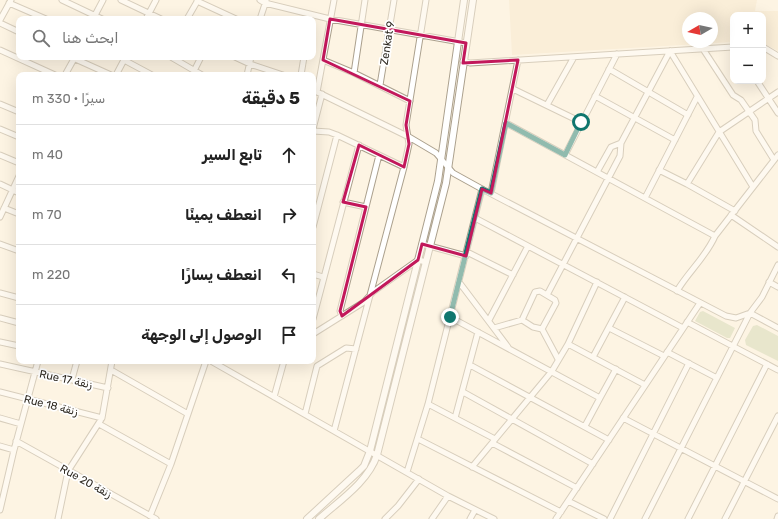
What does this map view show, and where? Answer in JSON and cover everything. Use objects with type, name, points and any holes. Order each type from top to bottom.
[{"type":"street","points":[[62,0],[92,16]]},
{"type":"street","points":[[95,16],[103,0]]},
{"type":"street","points":[[121,0],[155,16]]},
{"type":"street","points":[[148,16],[155,0]]},
{"type":"street","points":[[189,16],[198,0],[230,16]]},
{"type":"street","points":[[334,0],[317,92],[409,137],[436,153],[453,172],[482,189],[731,318],[740,317],[750,313],[757,307],[778,265]]},
{"type":"street","points":[[354,73],[365,0]]},
{"type":"street","name":"Zenkat 9","points":[[380,85],[394,0]]},
{"type":"street","points":[[334,431],[373,292],[404,167],[409,137],[406,125],[426,0]]},
{"type":"street","points":[[307,519],[364,466],[370,451],[438,181],[464,0]]},
{"type":"street","points":[[319,519],[363,478],[375,463],[446,183],[447,167],[473,0]]},
{"type":"street","points":[[0,20],[10,1],[40,16]]},
{"type":"street","points":[[261,16],[264,1],[311,16]]},
{"type":"street","points":[[316,17],[466,43]]},
{"type":"street","points":[[0,23],[16,31]]},
{"type":"street","points":[[463,61],[470,63],[730,48]]},
{"type":"street","points":[[765,48],[778,56]]},
{"type":"street","points":[[703,49],[733,95],[741,100],[755,120],[756,131],[773,161],[778,166]]},
{"type":"street","points":[[0,50],[16,57]]},
{"type":"street","points":[[547,295],[620,156],[620,143],[635,119],[670,51]]},
{"type":"street","points":[[670,51],[753,187]]},
{"type":"street","points":[[565,155],[617,54]]},
{"type":"street","points":[[547,105],[574,57]]},
{"type":"street","points":[[22,60],[48,72]]},
{"type":"street","points":[[66,72],[72,60]]},
{"type":"street","points":[[77,60],[104,72]]},
{"type":"street","points":[[118,72],[124,60]]},
{"type":"street","points":[[128,60],[147,72]]},
{"type":"street","points":[[175,60],[192,72]]},
{"type":"street","points":[[194,72],[200,60]]},
{"type":"street","points":[[241,60],[274,72]]},
{"type":"street","points":[[248,72],[251,60]]},
{"type":"street","points":[[302,72],[304,60]]},
{"type":"street","points":[[323,60],[380,85],[410,101]]},
{"type":"street","points":[[491,193],[518,60]]},
{"type":"street","points":[[609,69],[688,115]]},
{"type":"street","points":[[759,84],[778,113]]},
{"type":"street","points":[[513,89],[581,122]]},
{"type":"street","points":[[687,184],[719,132],[778,92]]},
{"type":"street","points":[[595,96],[675,140]]},
{"type":"street","points":[[645,198],[697,97]]},
{"type":"street","points":[[0,104],[16,111]]},
{"type":"street","points":[[506,123],[715,236]]},
{"type":"street","points":[[0,129],[16,136]]},
{"type":"street","points":[[316,130],[337,135],[404,167]]},
{"type":"street","points":[[316,216],[337,135]]},
{"type":"street","points":[[597,172],[611,147],[620,143]]},
{"type":"street","points":[[316,306],[359,145]]},
{"type":"street","points":[[677,291],[685,277],[711,246],[715,236],[778,154]]},
{"type":"street","points":[[0,155],[16,162]]},
{"type":"street","points":[[342,316],[340,311],[379,155]]},
{"type":"street","points":[[659,170],[687,184],[733,213],[778,247]]},
{"type":"street","points":[[0,217],[16,182]]},
{"type":"street","points":[[0,184],[16,192]]},
{"type":"street","points":[[407,472],[428,404],[467,254],[482,189]]},
{"type":"street","points":[[343,202],[366,207]]},
{"type":"street","points":[[4,208],[16,213]]},
{"type":"street","points":[[475,218],[683,328]]},
{"type":"street","points":[[0,244],[16,250]]},
{"type":"street","points":[[422,244],[467,254],[513,275]]},
{"type":"street","points":[[489,320],[528,246]]},
{"type":"street","points":[[316,332],[364,302],[373,292],[418,260],[426,262]]},
{"type":"street","points":[[316,275],[323,277]]},
{"type":"street","points":[[459,282],[489,320],[509,349]]},
{"type":"street","points":[[472,467],[529,396],[552,371],[568,344],[597,282]]},
{"type":"street","points":[[769,282],[778,287]]},
{"type":"street","points":[[494,328],[522,320],[536,291],[539,290],[556,303],[542,329]]},
{"type":"street","points":[[0,293],[16,297]]},
{"type":"street","points":[[593,357],[625,297]]},
{"type":"street","points":[[556,519],[700,303]]},
{"type":"street","points":[[750,313],[778,328]]},
{"type":"street","points":[[645,519],[750,313]]},
{"type":"street","points":[[450,317],[600,398]]},
{"type":"street","points":[[0,318],[16,322]]},
{"type":"street","points":[[522,320],[533,327],[542,329],[558,359]]},
{"type":"street","points":[[687,322],[778,370]]},
{"type":"street","points":[[609,328],[689,363],[717,378]]},
{"type":"street","points":[[455,418],[478,332]]},
{"type":"street","points":[[0,342],[16,345]]},
{"type":"street","points":[[568,344],[645,385]]},
{"type":"street","points":[[305,414],[317,366],[346,348],[356,349]]},
{"type":"street","points":[[610,519],[689,363]]},
{"type":"street","name":"Rue 17 زنقة","points":[[0,364],[108,388]]},
{"type":"street","points":[[0,510],[16,441],[37,364]]},
{"type":"street","points":[[72,379],[76,364]]},
{"type":"street","points":[[58,519],[68,471],[102,418],[112,364]]},
{"type":"street","points":[[150,516],[171,464],[205,364]]},
{"type":"street","points":[[216,364],[448,496],[494,519]]},
{"type":"street","points":[[274,397],[283,364]]},
{"type":"street","points":[[688,519],[767,364]]},
{"type":"street","points":[[470,365],[609,440]]},
{"type":"street","points":[[585,426],[616,369]]},
{"type":"street","points":[[111,370],[188,414]]},
{"type":"street","name":"Rue 18 زنقة","points":[[0,392],[102,418]]},
{"type":"street","points":[[463,392],[593,464]]},
{"type":"street","points":[[428,404],[577,488]]},
{"type":"street","points":[[725,519],[778,416]]},
{"type":"street","points":[[0,418],[21,424]]},
{"type":"street","points":[[623,418],[778,499]]},
{"type":"street","points":[[99,424],[171,464]]},
{"type":"street","points":[[418,439],[561,512]]},
{"type":"street","name":"Rue 20 زنقة","points":[[16,441],[156,519]]},
{"type":"street","points":[[0,446],[14,450]]},
{"type":"street","points":[[385,519],[398,506],[419,479]]},
{"type":"street","points":[[432,519],[448,496]]},
{"type":"street","points":[[568,501],[604,519]]},
{"type":"street","points":[[470,519],[476,510]]},
{"type":"highlighted area","points":[[330,19],[466,43],[463,63],[518,60],[491,193],[482,189],[466,256],[422,244],[418,260],[342,316],[340,311],[366,207],[343,202],[359,145],[404,167],[409,144],[406,125],[410,101],[323,60]]},
{"type":"shaded area","points":[[509,0],[757,0],[755,11],[778,11],[778,51],[766,45],[766,12],[730,12],[730,42],[718,43],[718,12],[682,12],[682,45],[512,55]]},
{"type":"green space","points":[[703,311],[735,328],[730,338],[727,338],[695,321],[700,312]]},
{"type":"green space","points":[[757,325],[778,336],[778,361],[746,345],[745,340],[753,326]]},
{"type":"route","points":[[450,317],[482,189],[491,193],[506,123],[565,155],[581,122]]}]
